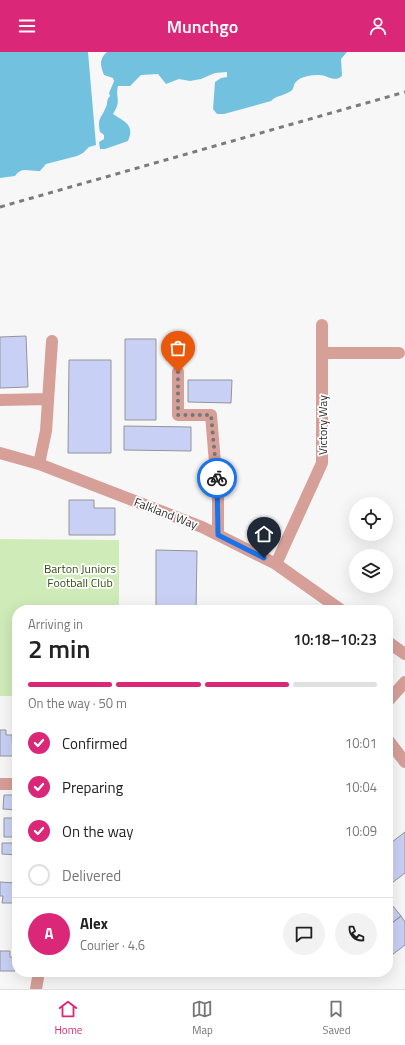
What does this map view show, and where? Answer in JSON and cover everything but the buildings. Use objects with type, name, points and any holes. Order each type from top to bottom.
[{"type":"street","name":"Victory Way","points":[[276,564],[322,463],[322,325]]},
{"type":"street","points":[[39,464],[46,431],[52,341]]},
{"type":"street","points":[[322,354],[399,354]]},
{"type":"street","points":[[178,372],[178,415],[211,415],[218,499],[218,535]]},
{"type":"street","points":[[0,400],[48,399]]},
{"type":"street","name":"Falkland Way","points":[[0,452],[39,464],[202,527],[276,564],[334,605]]},
{"type":"street","points":[[393,646],[405,654]]},
{"type":"street","points":[[393,695],[405,682]]},
{"type":"street","points":[[393,746],[405,762]]},
{"type":"street","points":[[0,784],[12,784]]},
{"type":"street","points":[[36,989],[38,977]]},
{"type":"green space","name":"Barton Juniors Football Club","points":[[0,539],[119,540],[119,605],[12,605],[12,696],[0,696]]},
{"type":"water","points":[[0,52],[88,52],[96,145],[89,147],[77,156],[46,164],[40,171],[23,170],[15,176],[0,178]]},
{"type":"water","points":[[107,52],[347,52],[341,59],[342,76],[339,78],[334,79],[322,75],[306,76],[295,83],[291,91],[271,101],[224,114],[217,114],[213,109],[215,82],[221,78],[227,77],[227,72],[215,73],[201,79],[190,81],[179,79],[166,84],[158,74],[141,75],[130,86],[118,86],[118,102],[113,114],[128,124],[130,136],[128,141],[105,149],[100,149],[99,142],[104,139],[104,135],[100,132],[99,121],[107,106],[110,96],[109,93],[114,81],[113,78],[104,75],[102,68],[101,60]]},
{"type":"railway","points":[[0,207],[405,92]]},
{"type":"way so far","points":[[178,372],[178,415],[211,415],[217,478]]},
{"type":"route","points":[[217,478],[218,535],[264,558]]}]
